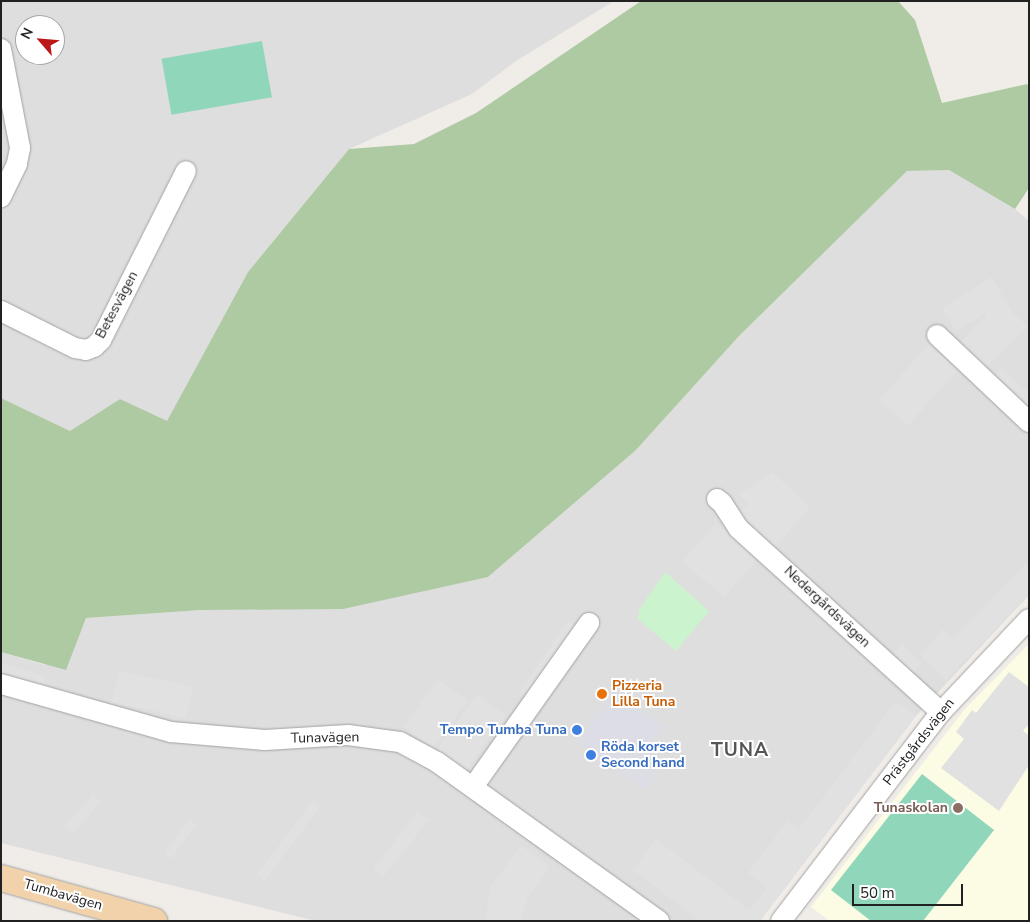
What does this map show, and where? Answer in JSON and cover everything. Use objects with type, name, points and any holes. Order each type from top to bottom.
[{"type":"main road","name":"Tumbavägen","points":[[1,878],[154,921]]},
{"type":"street","points":[[1,49],[20,148],[17,164],[1,198]]},
{"type":"street","name":"Betesvägen","points":[[1,311],[75,348],[86,350],[94,346],[100,340],[186,171]]},
{"type":"street","points":[[937,335],[1029,422]]},
{"type":"street","name":"Nedergårdsvägen","points":[[717,499],[722,503],[738,528],[941,712]]},
{"type":"street","name":"Prästgårdsvägen","points":[[781,921],[941,712],[1029,619]]},
{"type":"street","points":[[473,787],[589,623]]},
{"type":"street","name":"Tunavägen","points":[[1,684],[171,732],[265,740],[348,735],[400,742],[437,762],[659,921]]},
{"type":"shaded area","points":[[1,1],[614,1],[516,61],[472,94],[349,149],[248,272],[167,422],[120,399],[70,431],[1,398]]},
{"type":"shaded area","points":[[949,170],[1015,209],[1029,221],[1029,595],[916,716],[760,921],[316,921],[1,843],[1,652],[45,665],[83,626],[86,618],[201,610],[488,577],[636,450],[739,336],[907,171]]},
{"type":"shaded area","points":[[992,277],[1011,311],[1028,327],[986,367],[960,343],[987,315],[985,313],[956,331],[942,308]]},
{"type":"shaded area","points":[[929,344],[958,370],[908,426],[879,400]]},
{"type":"shaded area","points":[[1002,368],[1029,393],[1029,409],[994,377]]},
{"type":"shaded area","points":[[772,472],[810,507],[775,547],[739,514],[748,504],[738,495]]},
{"type":"shaded area","points":[[716,523],[758,559],[724,598],[683,561]]},
{"type":"shaded area","points":[[1029,560],[1029,594],[946,680],[920,655],[943,629],[954,638]]},
{"type":"shaded area","points":[[568,620],[577,626],[528,698],[519,692]]},
{"type":"shaded area","points":[[902,644],[922,664],[913,673],[893,653]]},
{"type":"shaded area","name":"Tunaskolan","points":[[1029,644],[1029,921],[830,921],[811,907],[965,709]]},
{"type":"shaded area","points":[[1,662],[47,677],[43,688],[1,675]]},
{"type":"shaded area","points":[[120,671],[194,687],[185,719],[151,710],[111,703]]},
{"type":"shaded area","points":[[1009,672],[1029,687],[1029,724],[1023,731],[1029,735],[1029,765],[999,811],[941,768],[964,739],[956,732],[972,710],[976,713]]},
{"type":"shaded area","points":[[438,679],[468,701],[433,748],[403,727]]},
{"type":"shaded area","points":[[623,681],[634,691],[632,698],[639,707],[663,728],[644,749],[662,765],[645,789],[588,748],[576,743]]},
{"type":"shaded area","points":[[477,694],[506,715],[466,771],[436,750]]},
{"type":"shaded area","points":[[896,701],[916,716],[760,921],[700,921],[633,870],[656,839],[750,910],[767,888],[748,873],[787,821],[799,829]]},
{"type":"shaded area","points":[[93,794],[101,801],[72,834],[64,827]]},
{"type":"shaded area","points":[[313,800],[321,806],[264,881],[256,875]]},
{"type":"shaded area","points":[[417,812],[429,820],[383,877],[373,870]]},
{"type":"shaded area","points":[[189,819],[196,824],[171,859],[164,854]]},
{"type":"shaded area","points":[[521,846],[550,866],[527,899],[521,921],[485,921],[491,886]]},
{"type":"green space","points":[[641,1],[898,1],[915,20],[942,103],[1027,84],[1029,88],[1029,188],[1015,209],[949,170],[907,171],[739,336],[636,450],[488,577],[343,609],[201,610],[86,618],[66,670],[1,652],[1,398],[70,431],[120,399],[167,421],[248,272],[349,149],[414,144],[476,113]]},
{"type":"green space","points":[[262,41],[272,97],[171,115],[162,59]]},
{"type":"green space","points":[[665,572],[709,611],[676,651],[638,619],[639,610]]},
{"type":"green space","points":[[922,774],[994,830],[923,921],[871,921],[831,890]]},
{"type":"place","name":"Pizzeria Lilla Tuna","points":[[602,694]]},
{"type":"place","name":"Tempo Tumba Tuna","points":[[577,730]]},
{"type":"place","name":"Röda korset Second hand","points":[[591,755]]},
{"type":"place","name":"Tunaskolan","points":[[958,808]]},
{"type":"district","name":"TUNA","points":[[740,751]]}]
